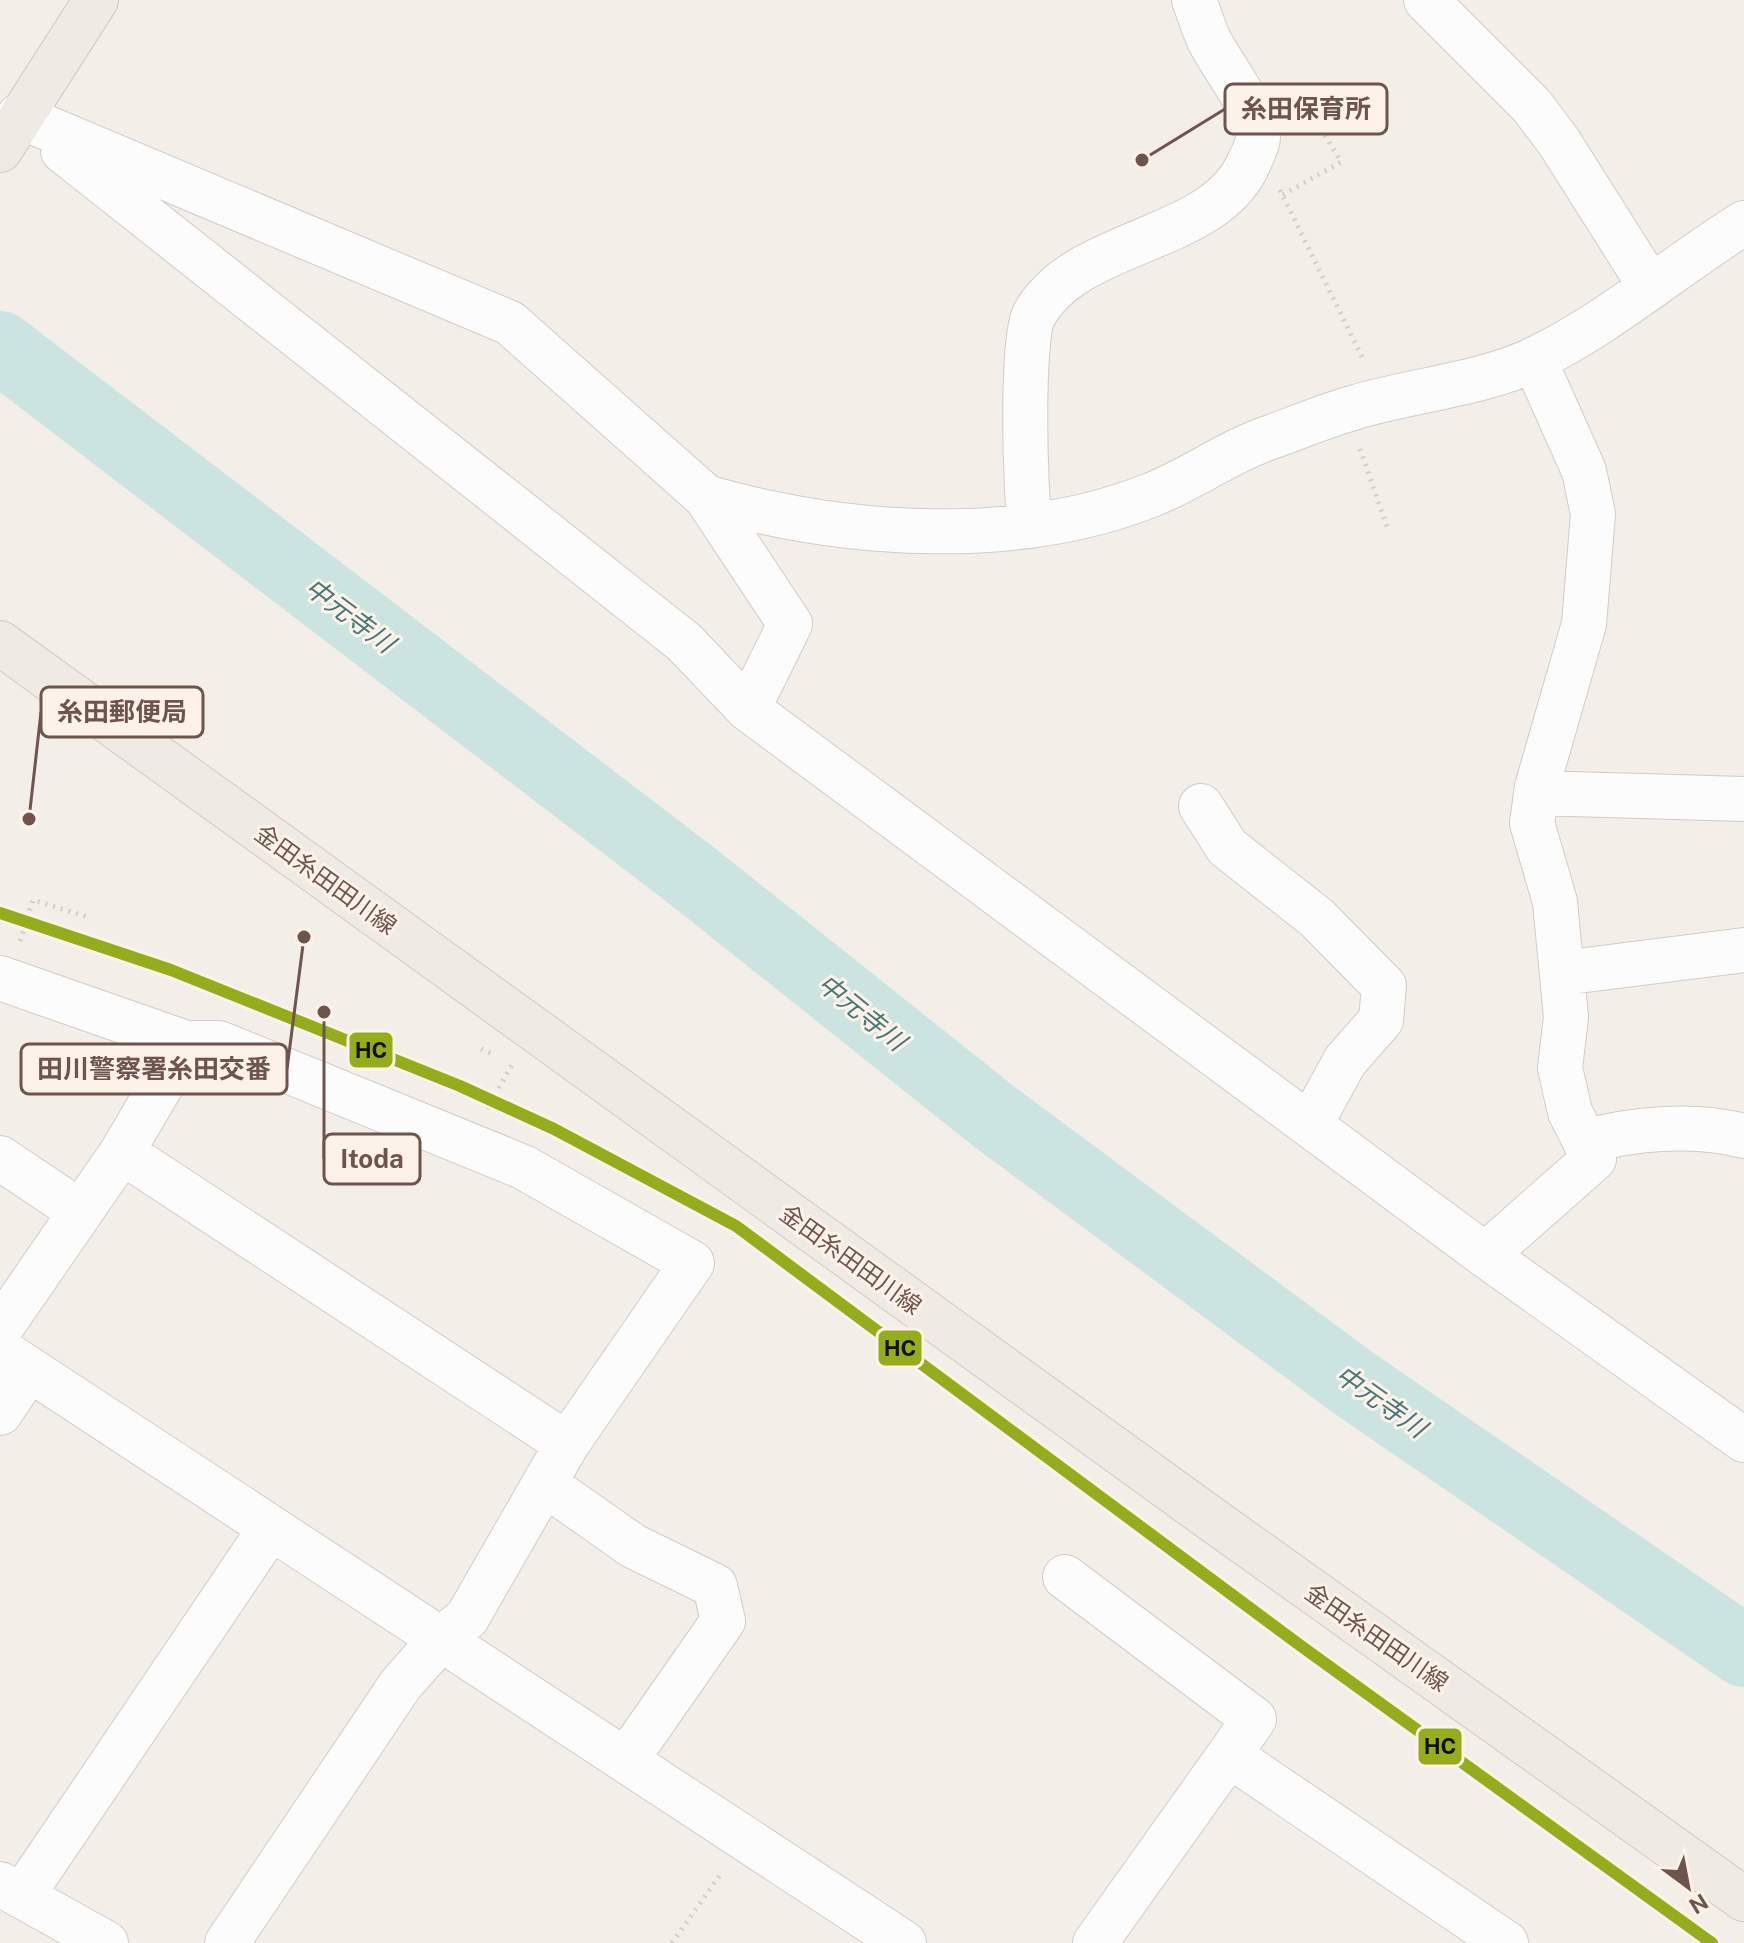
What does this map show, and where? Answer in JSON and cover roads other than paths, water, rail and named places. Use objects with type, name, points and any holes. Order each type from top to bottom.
[{"type":"main road","points":[[6,123],[96,0]]},
{"type":"main road","name":"金田糸田田川線","points":[[0,643],[1210,1518],[1744,1899]]},
{"type":"street","points":[[1030,526],[1026,498],[1028,380],[1025,352],[1032,318],[1049,292],[1079,271],[1222,201],[1244,176],[1255,147],[1249,111],[1208,38],[1194,0]]},
{"type":"street","points":[[1426,0],[1532,106],[1559,142],[1650,286]]},
{"type":"street","points":[[6,123],[510,323],[706,497],[790,624],[748,709]]},
{"type":"street","points":[[6,123],[684,642],[748,709],[1485,1255],[1744,1440]]},
{"type":"street","points":[[706,497],[831,526],[918,532],[1030,526],[1151,495],[1257,442],[1364,406],[1534,359],[1744,223]]},
{"type":"street","points":[[1485,1255],[1594,1159],[1570,1112],[1560,1068],[1566,1017],[1555,902],[1532,823],[1537,793],[1584,624],[1593,514],[1584,471],[1534,359]]},
{"type":"street","points":[[1537,793],[1744,799]]},
{"type":"street","points":[[1201,806],[1227,847],[1317,918],[1384,986],[1381,1020],[1345,1061],[1310,1125]]},
{"type":"street","points":[[1562,973],[1744,950]]},
{"type":"street","points":[[10,961],[186,1043],[219,1043],[523,1167],[692,1263],[567,1444],[467,1618],[440,1640],[401,1684],[227,1943]]},
{"type":"street","points":[[0,1329],[122,1152],[186,1043]]},
{"type":"street","points":[[1585,1142],[1616,1133],[1720,1129],[1744,1136]]},
{"type":"street","points":[[122,1152],[567,1444]]},
{"type":"street","points":[[0,1158],[79,1211]]},
{"type":"street","points":[[0,1413],[14,1361],[904,1943]]},
{"type":"street","points":[[545,1484],[633,1546],[715,1586],[723,1621],[626,1760]]},
{"type":"street","points":[[106,1943],[11,1890],[270,1529]]},
{"type":"street","points":[[1065,1577],[1254,1719],[1095,1943]]},
{"type":"street","points":[[1229,1755],[1506,1943]]},
{"type":"waterway","name":"中元寺川","points":[[0,347],[696,879],[996,1118],[1352,1382],[1744,1651]]},
{"type":"place","name":"糸田保育所","points":[[1142,160]]},
{"type":"place","name":"糸田郵便局","points":[[29,819]]},
{"type":"place","name":"田川警察署糸田交番","points":[[304,937]]},
{"type":"place","name":"Itoda","points":[[324,1012]]}]
